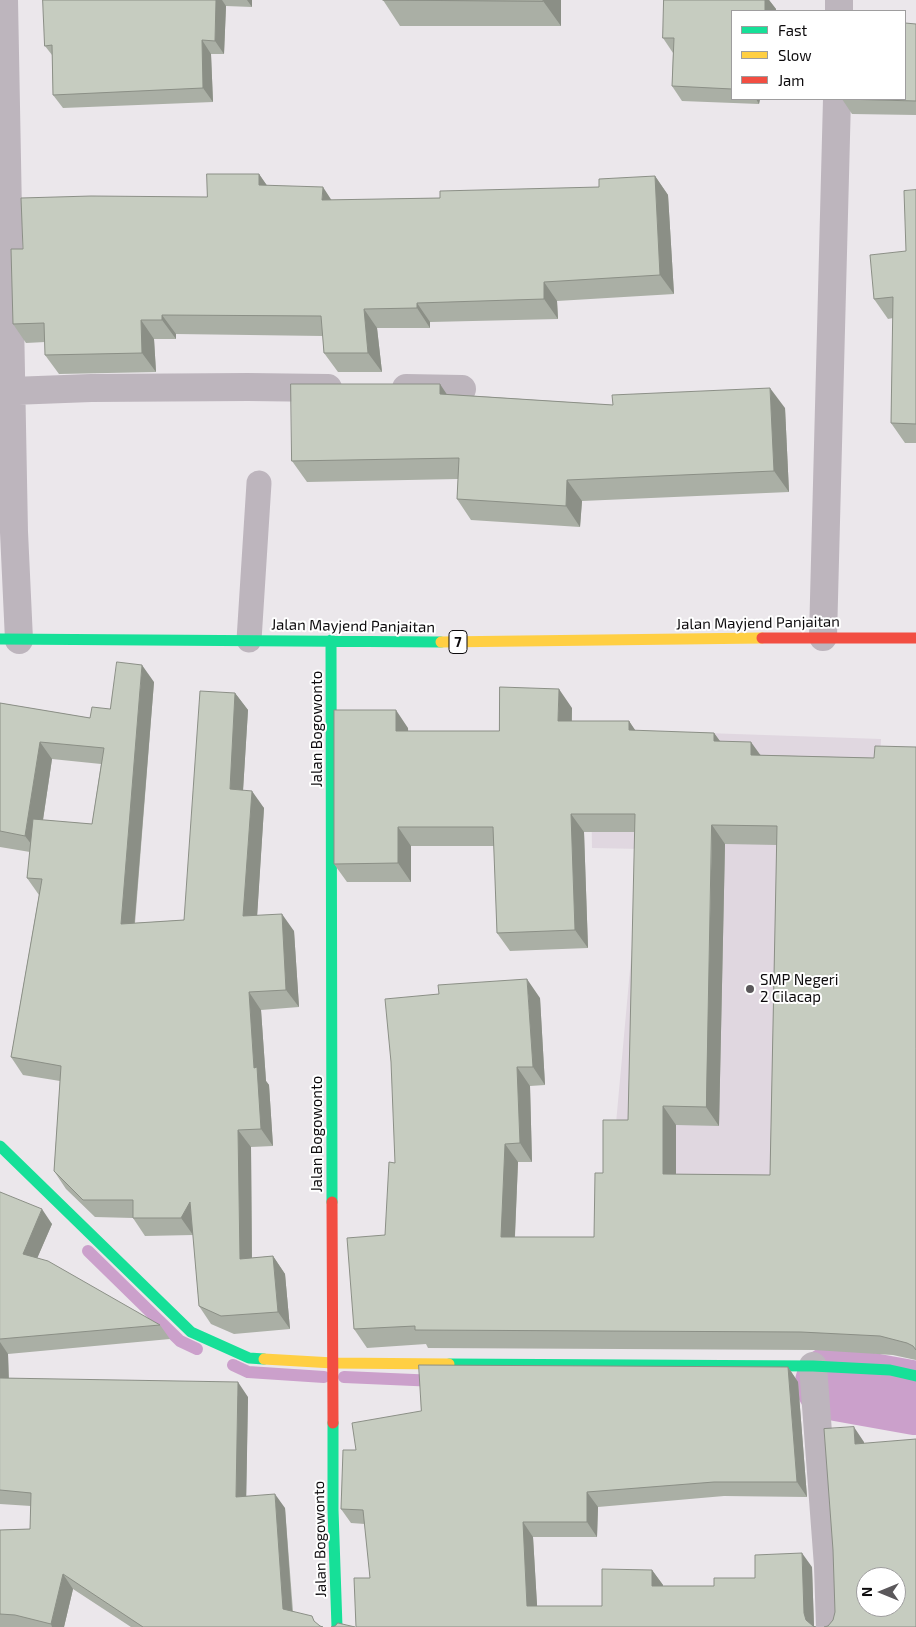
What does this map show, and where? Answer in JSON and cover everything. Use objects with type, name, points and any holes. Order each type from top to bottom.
[{"type":"main road","name":"Jalan Mayjend Panjaitan","points":[[10,639],[427,642],[823,637],[916,638]]},
{"type":"main road","name":"Jalan Bogowonto","points":[[331,640],[333,1363],[337,1627]]},
{"type":"main road","points":[[0,1146],[191,1332],[249,1358],[333,1363],[813,1366],[890,1370],[916,1376]]},
{"type":"street","points":[[4,0],[14,532],[10,639]]},
{"type":"street","points":[[823,637],[837,100]]},
{"type":"street","points":[[12,391],[92,388],[353,388]]},
{"type":"street","points":[[380,388],[462,389]]},
{"type":"street","points":[[813,1366],[828,1566],[830,1627]]},
{"type":"lane","points":[[249,640],[259,482]]},
{"type":"shaded area","name":"SMP Negeri 2 Cilacap","points":[[590,729],[881,739],[862,1271],[603,1266],[641,849],[592,848]]},
{"type":"building","points":[[43,0],[216,0],[215,41],[202,40],[203,88],[53,95],[52,45],[45,46]]},
{"type":"building","points":[[383,0],[543,0],[543,1]]},
{"type":"building","points":[[664,0],[765,0],[765,10],[731,10],[731,89],[672,86],[674,38],[663,38]]},
{"type":"building","points":[[906,23],[916,24],[916,101],[879,100],[906,100]]},
{"type":"building","points":[[207,174],[259,174],[259,185],[323,187],[322,200],[440,198],[440,191],[599,187],[599,179],[655,176],[660,275],[544,282],[544,299],[417,303],[417,308],[364,309],[368,353],[324,353],[321,316],[162,315],[162,320],[141,320],[142,353],[45,355],[44,323],[13,324],[11,249],[23,249],[21,198],[91,196],[207,197]]},
{"type":"building","points":[[916,190],[916,424],[891,423],[893,297],[874,299],[870,255],[906,251],[904,191]]},
{"type":"building","points":[[291,384],[440,384],[440,394],[613,405],[612,395],[770,388],[774,471],[567,480],[566,506],[457,499],[459,458],[292,461]]},
{"type":"building","points":[[117,662],[142,665],[121,924],[184,920],[200,691],[235,693],[230,789],[252,791],[243,916],[282,914],[286,990],[249,992],[254,1068],[257,1067],[261,1129],[238,1130],[240,1259],[273,1256],[278,1312],[221,1316],[199,1306],[190,1202],[181,1218],[133,1218],[133,1200],[83,1200],[54,1171],[61,1066],[11,1057],[42,879],[27,878],[33,819],[92,824],[104,748],[40,742],[25,836],[0,831],[0,703],[90,718],[92,707],[110,709]]},
{"type":"building","points":[[500,687],[559,689],[558,721],[629,721],[629,730],[714,733],[714,741],[751,742],[751,755],[874,758],[875,746],[916,747],[916,1350],[907,1343],[880,1336],[801,1332],[415,1330],[415,1326],[354,1329],[347,1238],[385,1235],[389,1162],[395,1163],[391,1062],[385,999],[439,994],[438,985],[527,979],[533,1067],[517,1067],[520,1143],[505,1144],[501,1237],[594,1237],[595,1173],[603,1173],[603,1120],[628,1120],[635,814],[571,814],[575,930],[497,933],[493,827],[398,827],[398,863],[334,864],[334,710],[396,710],[396,731],[499,731]],"holes":[[[712,825],[777,826],[770,1175],[663,1174],[663,1106],[706,1107]]]},
{"type":"building","points":[[0,1192],[42,1209],[23,1254],[48,1261],[160,1325],[0,1339]]},
{"type":"building","points":[[419,1365],[788,1367],[797,1482],[714,1482],[587,1492],[587,1522],[523,1522],[527,1606],[602,1606],[602,1569],[652,1570],[652,1586],[714,1586],[714,1578],[755,1578],[755,1555],[802,1553],[804,1613],[806,1620],[816,1627],[356,1627],[354,1578],[370,1578],[363,1510],[341,1509],[343,1450],[356,1450],[352,1423],[421,1411]]},
{"type":"building","points":[[0,1378],[238,1382],[236,1497],[275,1494],[283,1609],[312,1616],[314,1621],[323,1627],[143,1627],[63,1574],[51,1624],[15,1615],[0,1614],[0,1530],[30,1529],[31,1493],[0,1490]]},
{"type":"building","points":[[854,1427],[855,1444],[916,1439],[916,1627],[824,1627],[828,1626],[833,1620],[835,1612],[833,1550],[824,1429]]},
{"type":"building","points":[[338,1623],[355,1627],[331,1627]]},
{"type":"waterway","points":[[88,1251],[180,1341],[197,1349]]},
{"type":"waterway","points":[[233,1365],[248,1372],[324,1377]]},
{"type":"waterway","points":[[344,1377],[437,1381]]},
{"type":"waterway","points":[[832,1383],[916,1398]]},
{"type":"traffic: fast","points":[[0,639],[441,642]]},
{"type":"traffic: fast","points":[[331,640],[332,1202]]},
{"type":"traffic: fast","points":[[0,1146],[191,1332],[249,1358],[264,1359]]},
{"type":"traffic: fast","points":[[449,1364],[813,1366],[890,1370],[916,1376]]},
{"type":"traffic: fast","points":[[333,1423],[333,1510],[337,1627]]},
{"type":"traffic: slow","points":[[441,642],[762,638]]},
{"type":"traffic: slow","points":[[264,1359],[333,1363],[449,1364]]},
{"type":"traffic: jam","points":[[762,638],[916,638]]},
{"type":"traffic: jam","points":[[332,1202],[333,1423]]},
{"type":"place","name":"SMP Negeri 2 Cilacap","points":[[750,989]]}]
